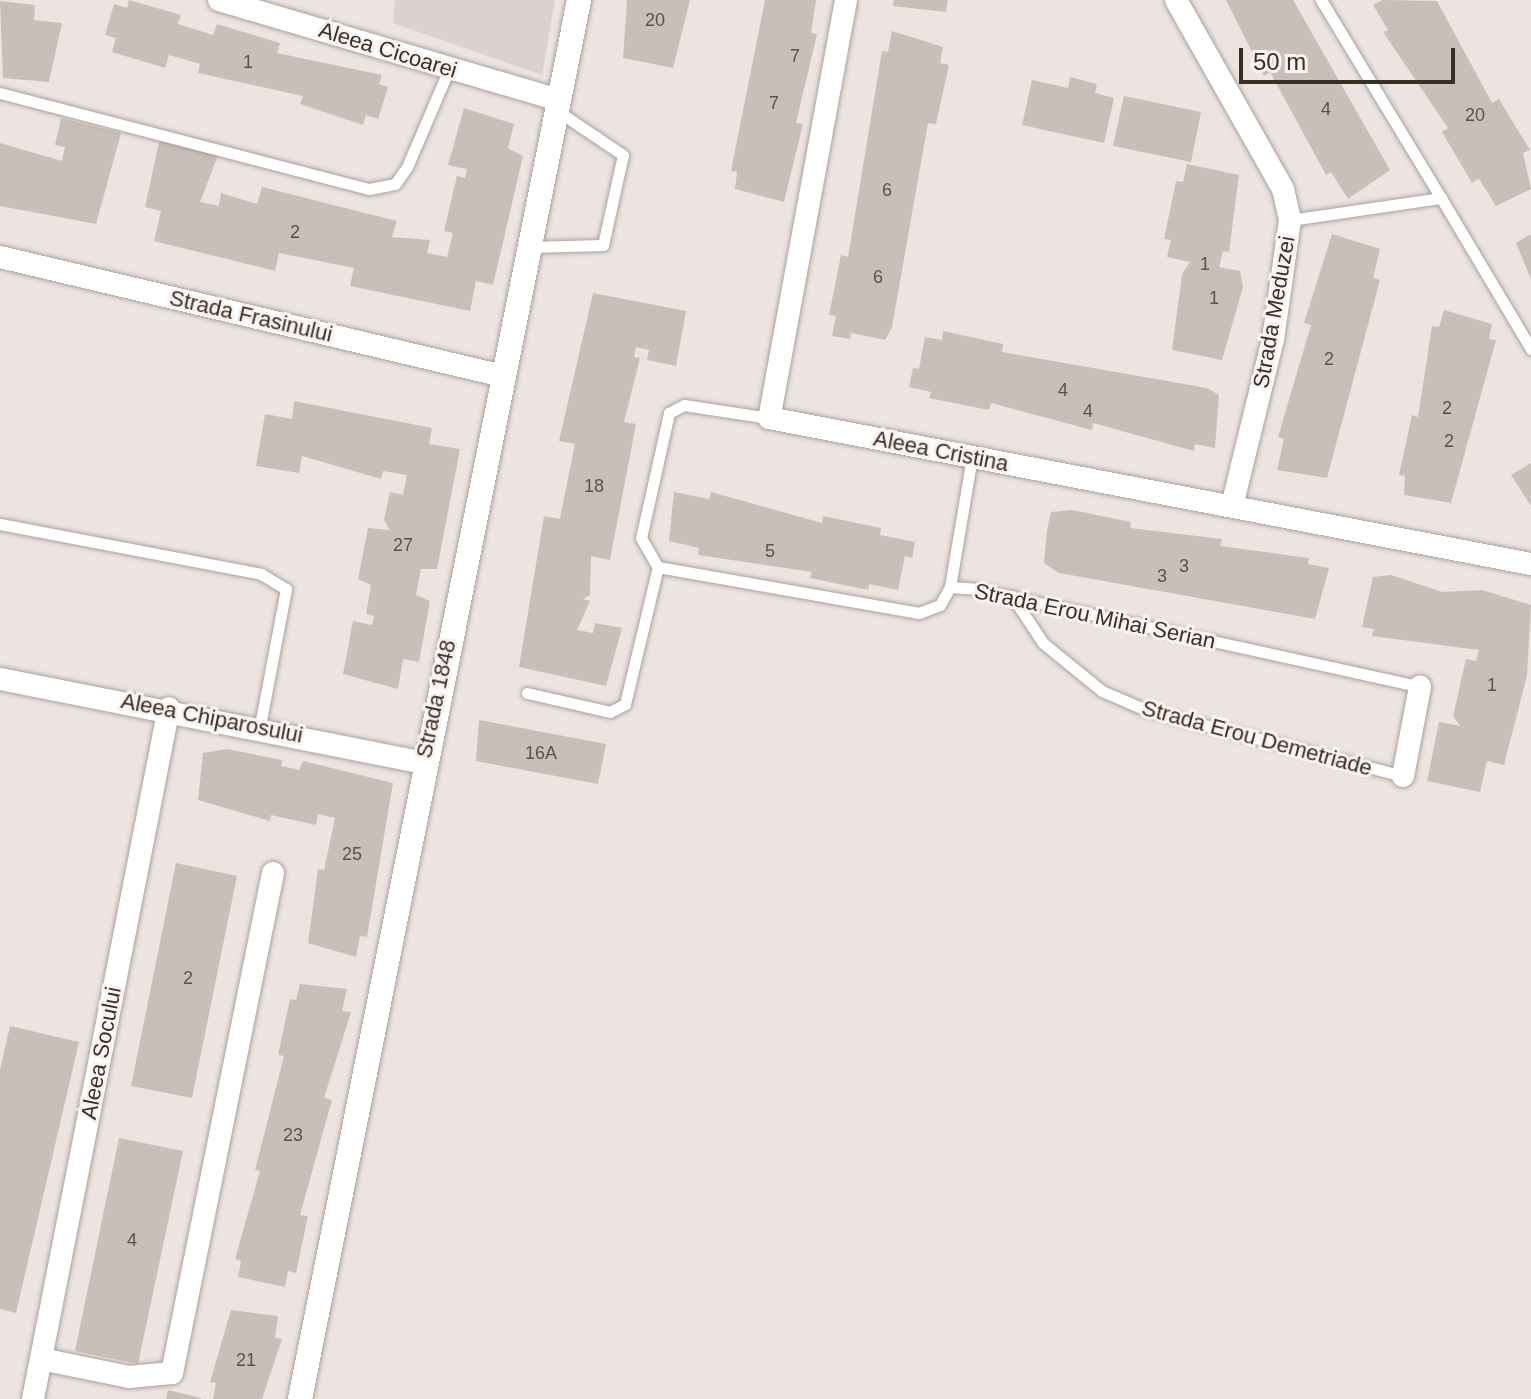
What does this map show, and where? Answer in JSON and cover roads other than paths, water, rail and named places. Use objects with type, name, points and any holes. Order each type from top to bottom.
[{"type":"main road","name":"Strada 1848","points":[[300,1399],[423,763],[579,0]]},
{"type":"street","name":"Aleea Cicoarei","points":[[219,0],[557,105]]},
{"type":"street","points":[[769,418],[846,0]]},
{"type":"street","name":"Strada Meduzei","points":[[1176,0],[1283,189],[1290,220],[1273,339],[1232,506]]},
{"type":"street","name":"Strada Frasinului","points":[[0,257],[503,376]]},
{"type":"street","name":"Aleea Cristina","points":[[769,418],[1531,564]]},
{"type":"street","name":"Aleea Chiparosului","points":[[0,679],[260,725],[423,763]]},
{"type":"street","points":[[1403,776],[1420,687]]},
{"type":"street","name":"Aleea Socului","points":[[33,1399],[169,708]]},
{"type":"street","points":[[41,1359],[129,1377],[172,1373],[273,873]]},
{"type":"lane","points":[[1321,0],[1531,349]]},
{"type":"lane","points":[[0,93],[369,189],[395,184],[407,167],[449,69]]},
{"type":"lane","points":[[528,247],[603,245],[623,155],[557,105]]},
{"type":"lane","points":[[1290,220],[1441,198]]},
{"type":"lane","points":[[527,693],[610,712],[625,704],[658,567],[641,538],[669,413],[684,405],[769,418]]},
{"type":"lane","points":[[950,587],[972,457]]},
{"type":"lane","points":[[0,524],[261,574],[286,589],[260,725]]},
{"type":"lane","name":"Strada Erou Mihai Serian","points":[[658,567],[919,613],[940,605],[950,587],[1012,596],[1420,687]]},
{"type":"lane","name":"Strada Erou Demetriade","points":[[1012,596],[1043,643],[1102,691],[1146,710],[1403,776]]}]
